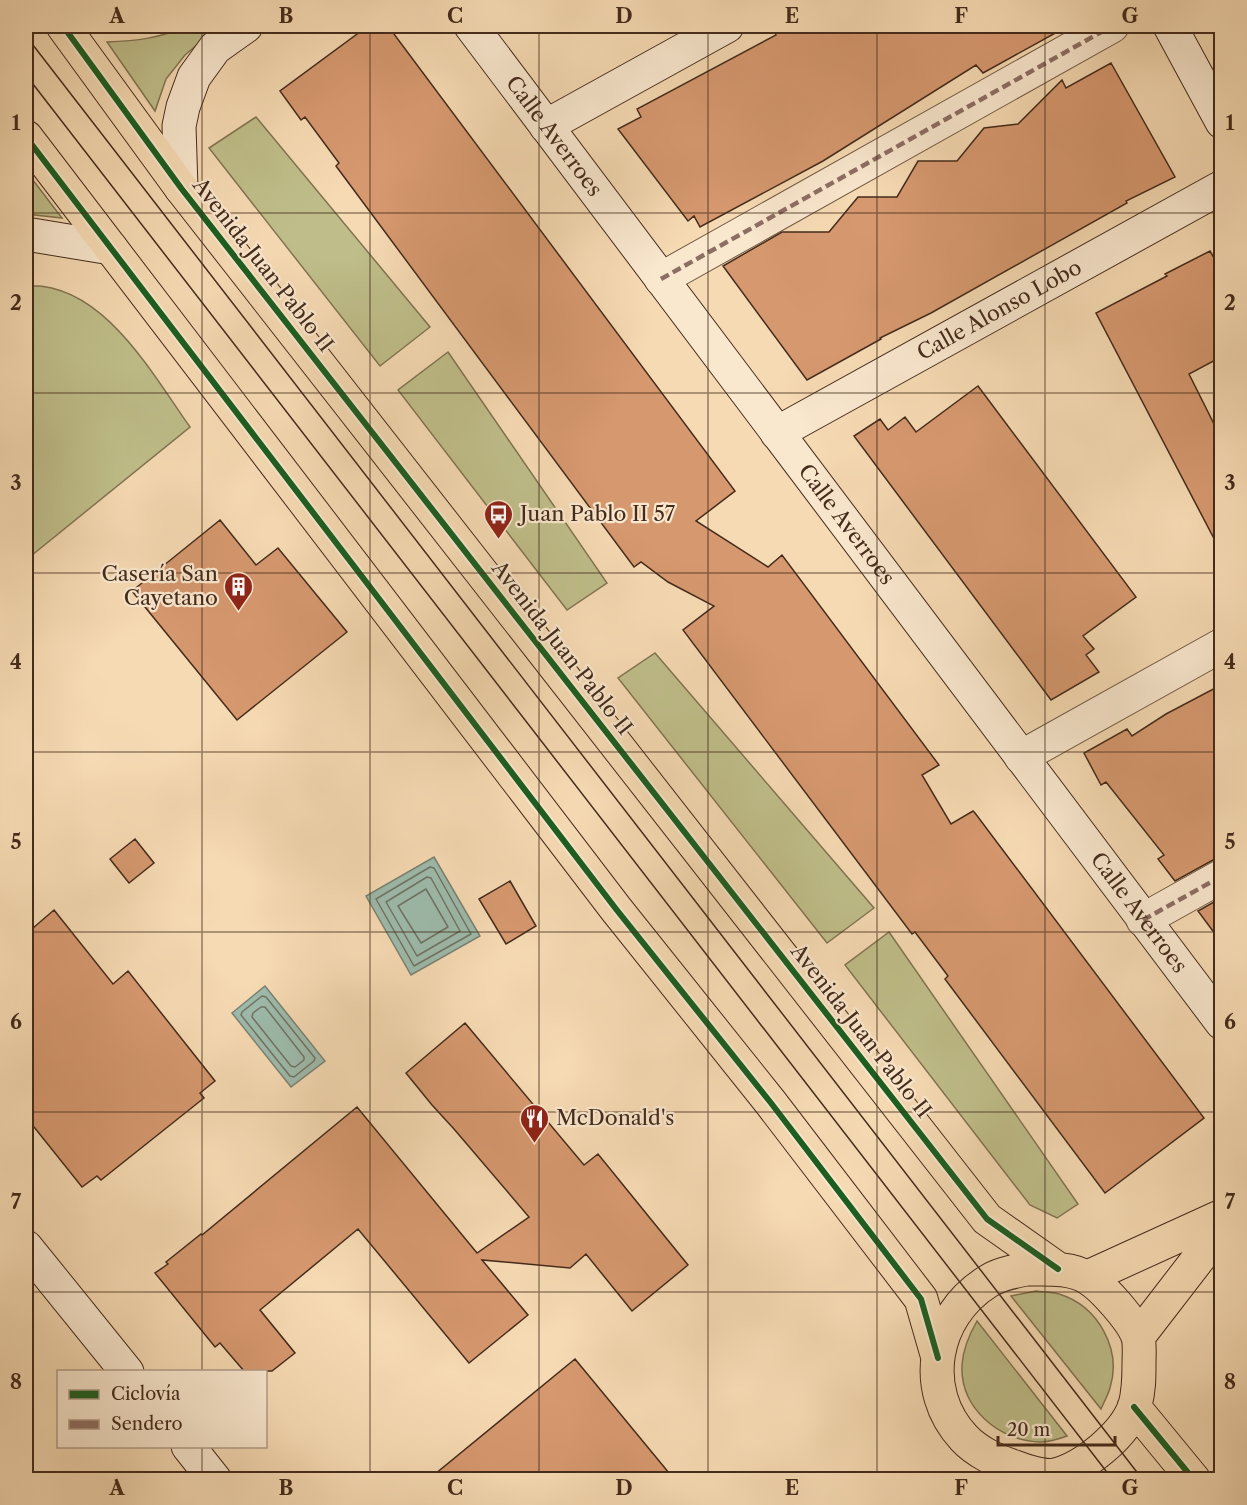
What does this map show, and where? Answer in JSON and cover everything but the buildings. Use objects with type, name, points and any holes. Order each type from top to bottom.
[{"type":"main road","name":"Avenida Juan Pablo II","points":[[63,26],[182,188],[987,1219],[1073,1273]]},
{"type":"main road","points":[[26,136],[609,900],[771,1103],[921,1299],[938,1358]]},
{"type":"main road","points":[[1073,1273],[1121,1310],[1138,1337],[1139,1385],[1134,1407],[1111,1440],[1075,1467],[1055,1477],[1021,1469],[988,1471],[951,1422],[942,1402],[936,1379],[943,1334],[952,1314],[970,1295],[988,1281],[1005,1274],[1026,1269],[1073,1273],[1221,1216]]},
{"type":"main road","points":[[1138,1337],[1221,1228]]},
{"type":"main road","points":[[1134,1407],[1194,1479]]},
{"type":"street","points":[[182,188],[179,126],[194,77],[214,48],[246,26]]},
{"type":"street","name":"Calle Averroes","points":[[471,26],[1221,1023]]},
{"type":"street","points":[[546,126],[727,26]]},
{"type":"street","points":[[661,279],[1112,26]]},
{"type":"street","points":[[1170,26],[1221,122]]},
{"type":"street","name":"Calle Alonso Lobo","points":[[777,433],[1221,187]]},
{"type":"street","points":[[26,234],[111,248]]},
{"type":"street","points":[[1021,756],[1221,645]]},
{"type":"street","points":[[1143,920],[1221,876]]},
{"type":"street","points":[[26,1246],[126,1370]]},
{"type":"street","points":[[190,1448],[215,1479]]},
{"type":"shaded area","points":[[187,26],[219,26],[185,55],[166,79],[155,111],[107,42],[148,38]]},
{"type":"shaded area","points":[[256,117],[430,327],[380,366],[209,148]]},
{"type":"shaded area","points":[[26,171],[62,218],[26,214]]},
{"type":"shaded area","points":[[26,286],[53,288],[78,298],[101,314],[141,358],[190,427],[26,560]]},
{"type":"shaded area","points":[[448,352],[607,583],[567,610],[398,390]]},
{"type":"shaded area","points":[[655,653],[874,908],[827,943],[618,678]]},
{"type":"shaded area","points":[[889,932],[1078,1204],[1057,1218],[1030,1205],[845,965]]},
{"type":"shaded area","points":[[1036,1291],[1056,1293],[1073,1300],[1085,1308],[1104,1331],[1113,1359],[1113,1373],[1109,1391],[1101,1409],[1011,1296]]},
{"type":"shaded area","points":[[977,1321],[1067,1436],[1040,1442],[1010,1436],[997,1429],[975,1408],[963,1381],[962,1365],[967,1342]]},
{"type":"water","points":[[434,857],[480,936],[411,975],[366,896]]},
{"type":"water","points":[[265,986],[325,1061],[291,1087],[232,1013]]},
{"type":"tram line","points":[[26,36],[1143,1480]]},
{"type":"tram line","points":[[26,75],[1113,1480]]},
{"type":"marked path","points":[[661,279],[1112,26]]},
{"type":"marked path","points":[[1143,920],[1222,876]]},
{"type":"cycle path","points":[[63,26],[181,188],[987,1219],[1058,1269]]},
{"type":"cycle path","points":[[26,137],[616,909],[771,1103],[921,1299],[938,1358]]},
{"type":"cycle path","points":[[1134,1407],[1194,1480]]},
{"type":"place","name":"Juan Pablo II 57","points":[[499,540]]},
{"type":"place","name":"Casería San Cayetano","points":[[239,612]]},
{"type":"place","name":"McDonald's","points":[[535,1144]]}]
